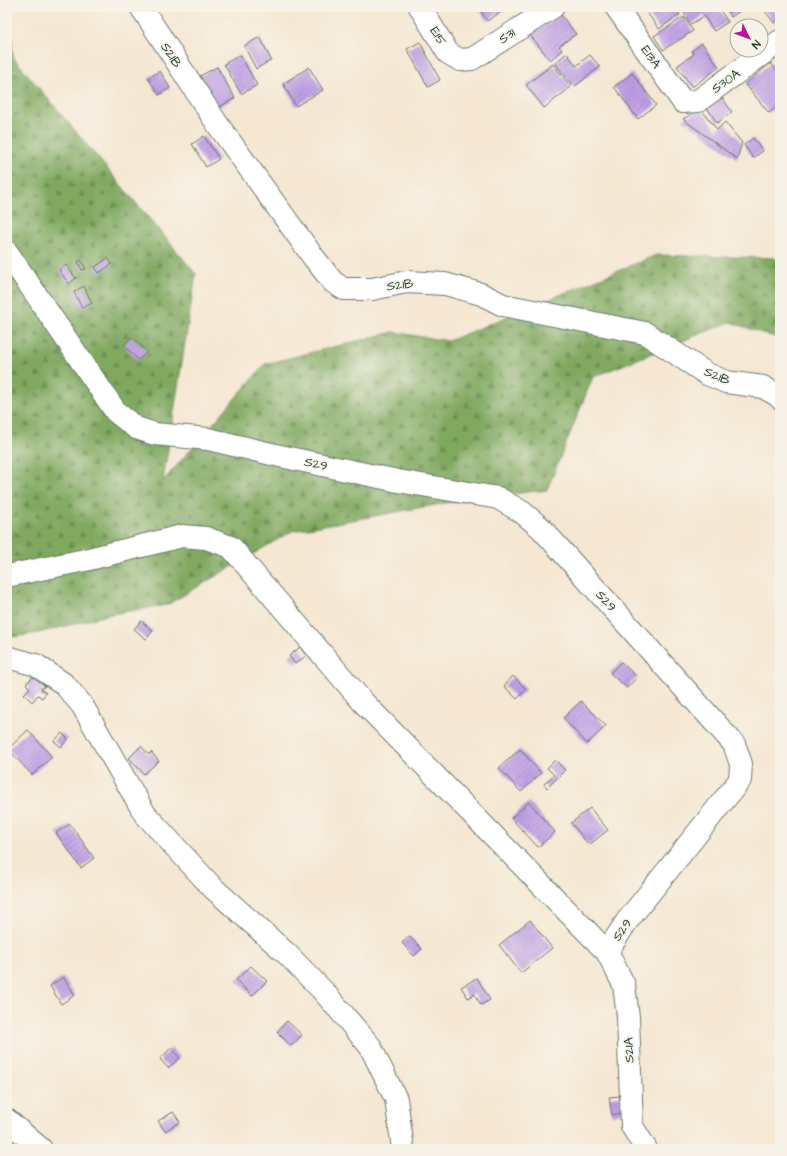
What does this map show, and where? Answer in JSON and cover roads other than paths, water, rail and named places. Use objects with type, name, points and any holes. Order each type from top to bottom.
[{"type":"street","name":"S21B","points":[[141,7],[218,125],[314,258],[333,282],[344,289],[372,289],[407,282],[445,284],[481,294],[503,304],[645,333],[707,374],[726,382],[762,387],[778,395],[780,398]]},
{"type":"street","name":"E15","points":[[420,7],[448,53],[460,60]]},
{"type":"street","name":"S31","points":[[460,60],[472,59],[552,7]]},
{"type":"street","name":"E13A","points":[[616,7],[683,102],[689,103]]},
{"type":"street","name":"S30A","points":[[689,103],[698,101],[780,41]]},
{"type":"street","name":"S29","points":[[7,252],[116,412],[136,428],[156,434],[208,439],[280,456],[391,479],[498,498],[522,512],[541,528],[734,744],[741,764],[740,780],[627,922],[607,952]]},
{"type":"street","name":"S21A","points":[[7,576],[85,560],[182,536],[206,538],[230,547],[362,701],[607,952],[624,985],[628,1017],[632,1126],[646,1149]]},
{"type":"street","points":[[7,657],[36,665],[64,684],[82,705],[145,814],[213,888],[287,954],[324,992],[370,1046],[396,1099],[404,1149]]},
{"type":"street","points":[[7,1120],[41,1149]]}]
